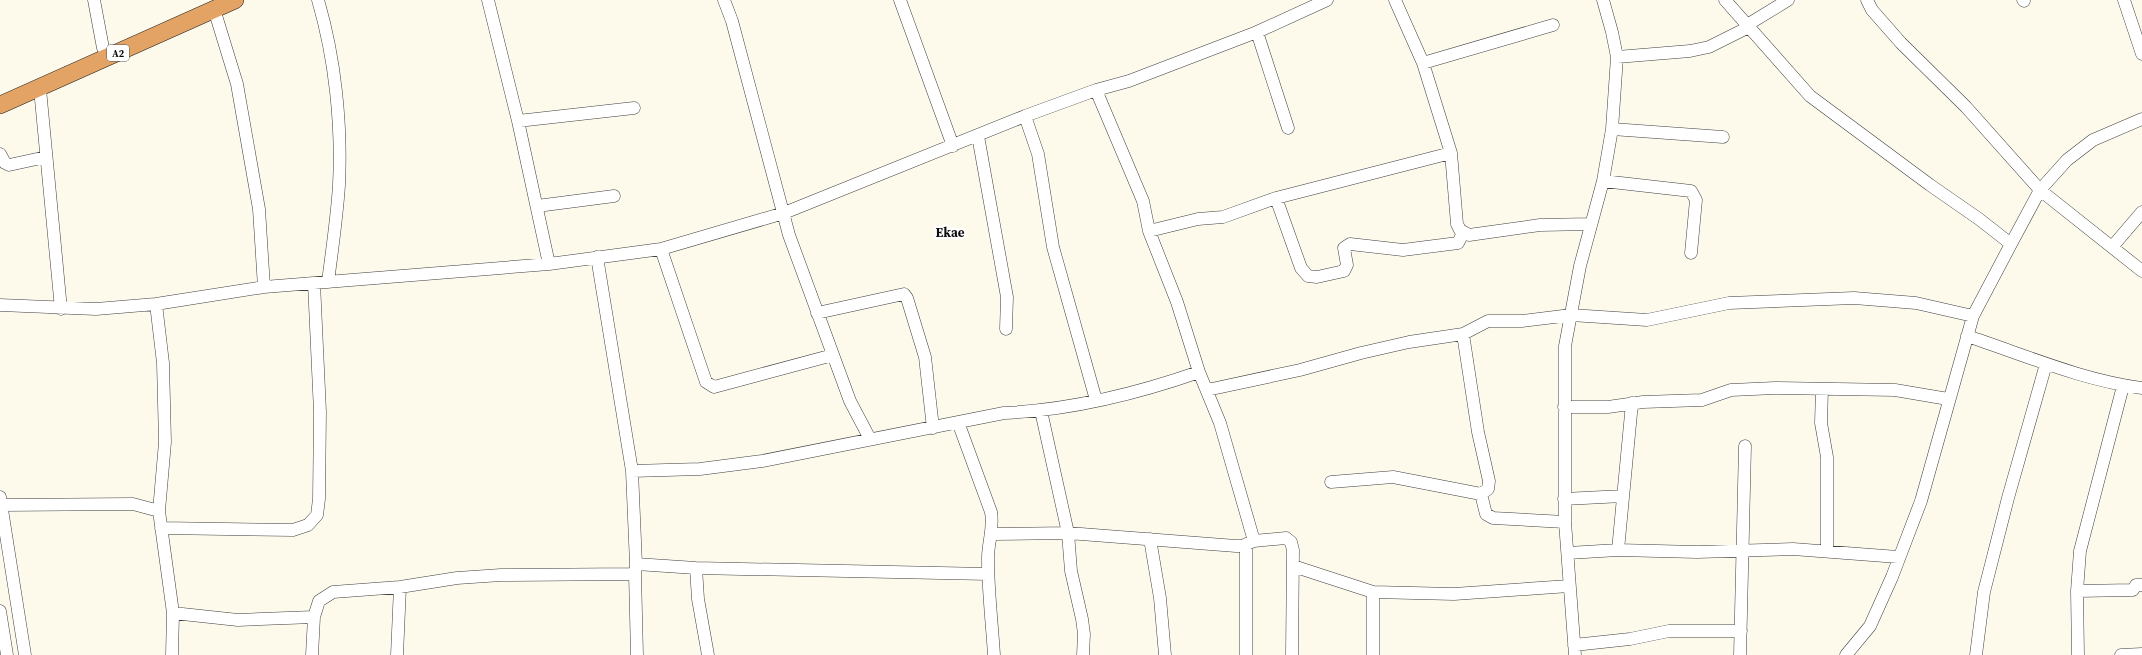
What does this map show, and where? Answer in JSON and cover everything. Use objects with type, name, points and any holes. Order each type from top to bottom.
[{"type":"highway","name":"A2","points":[[0,94],[103,48],[214,5],[235,0]]},
{"type":"highway","name":"A2","points":[[0,105],[40,89],[214,5]]},
{"type":"street","points":[[94,0],[103,48]]},
{"type":"street","points":[[318,0],[324,20],[338,106],[339,185],[328,282]]},
{"type":"street","points":[[488,0],[518,121],[549,264]]},
{"type":"street","points":[[724,0],[732,21],[789,235],[850,401],[870,439]]},
{"type":"street","points":[[900,0],[953,146]]},
{"type":"street","points":[[0,305],[61,309],[96,309],[156,304],[264,287],[549,264],[661,249],[784,213],[1025,116],[1096,90],[1129,81],[1257,32],[1327,0]]},
{"type":"street","points":[[1396,0],[1424,63],[1451,153],[1457,224],[1463,233],[1469,234],[1540,225],[1591,224]]},
{"type":"street","points":[[1604,0],[1617,56],[1612,128],[1603,181],[1580,266],[1565,346],[1564,522],[1568,553],[1569,586],[1575,650],[1669,631],[1741,631]]},
{"type":"street","points":[[1725,0],[1810,96],[1930,185],[1979,218],[2010,244]]},
{"type":"street","points":[[1617,56],[1690,51],[1709,47],[1748,26],[1788,0]]},
{"type":"street","points":[[1867,0],[1872,10],[1901,43],[1966,107],[2040,190],[2142,271]]},
{"type":"street","points":[[2124,0],[2142,54]]},
{"type":"street","points":[[214,5],[238,92],[259,209],[264,287]]},
{"type":"street","points":[[1424,63],[1553,24]]},
{"type":"street","points":[[1257,32],[1288,128]]},
{"type":"street","points":[[40,89],[61,309]]},
{"type":"street","points":[[1096,90],[1143,201],[1149,231],[1177,302],[1198,372],[1208,390],[1220,423],[1250,543],[1246,655]]},
{"type":"street","points":[[518,121],[634,108]]},
{"type":"street","points":[[1025,116],[1038,154],[1053,247],[1096,400]]},
{"type":"street","points":[[1846,655],[1870,626],[1892,577],[1898,557],[1921,501],[1948,400],[1973,316],[2010,244],[2040,190],[2078,150],[2093,140],[2142,118]]},
{"type":"street","points":[[1612,128],[1723,137]]},
{"type":"street","points":[[978,136],[1007,297],[1006,329]]},
{"type":"street","points":[[1149,231],[1198,219],[1223,217],[1276,198],[1451,153]]},
{"type":"street","points":[[0,154],[5,163],[9,165],[46,157]]},
{"type":"street","points":[[1603,181],[1691,191],[1696,200],[1691,253]]},
{"type":"street","points":[[537,206],[614,196]]},
{"type":"street","points":[[1276,198],[1301,268],[1308,276],[1317,277],[1344,271],[1347,264],[1344,248],[1350,244],[1403,250],[1447,246],[1458,243],[1463,233]]},
{"type":"street","points":[[2112,247],[2142,212]]},
{"type":"street","points":[[661,249],[708,386],[714,387],[833,355]]},
{"type":"street","points":[[597,257],[632,471],[637,655]]},
{"type":"street","points":[[161,528],[293,530],[308,525],[317,515],[319,499],[320,412],[314,283]]},
{"type":"street","points":[[817,313],[904,294],[907,298],[925,357],[933,428]]},
{"type":"street","points":[[1208,390],[1300,370],[1360,353],[1409,342],[1463,334],[1488,321],[1522,321],[1571,316],[1647,320],[1729,302],[1854,298],[1916,303],[1973,316]]},
{"type":"street","points":[[156,304],[163,363],[165,434],[159,511],[173,613],[172,655]]},
{"type":"street","points":[[1331,482],[1393,477],[1481,494],[1488,489],[1489,480],[1478,432],[1463,334]]},
{"type":"street","points":[[1967,336],[2066,372],[2123,386],[2142,388]]},
{"type":"street","points":[[1976,655],[1984,592],[2008,498],[2046,364]]},
{"type":"street","points":[[632,471],[700,469],[762,461],[1004,413],[1041,411],[1096,400],[1155,387],[1198,372]]},
{"type":"street","points":[[2078,655],[2077,591],[2080,551],[2123,386]]},
{"type":"street","points":[[1564,407],[1608,407],[1632,403],[1702,400],[1741,389],[1895,390],[1948,400]]},
{"type":"street","points":[[1822,389],[1821,423],[1827,457],[1827,551]]},
{"type":"street","points":[[1618,550],[1632,403]]},
{"type":"street","points":[[1041,411],[1068,533],[1071,571],[1084,634],[1083,655]]},
{"type":"street","points":[[958,422],[991,512],[993,524],[988,552],[988,574],[994,655]]},
{"type":"street","points":[[1740,655],[1741,552],[1745,446]]},
{"type":"street","points":[[1481,494],[1486,514],[1493,518],[1564,522]]},
{"type":"street","points":[[1564,499],[1624,496]]},
{"type":"street","points":[[26,655],[1,501],[133,504],[159,511]]},
{"type":"street","points":[[992,534],[1068,533],[1236,546],[1286,538],[1291,542],[1293,566],[1292,655]]},
{"type":"street","points":[[1150,539],[1160,598],[1165,655]]},
{"type":"street","points":[[1568,553],[1618,550],[1741,552],[1793,550],[1827,551],[1898,557]]},
{"type":"street","points":[[1293,566],[1373,592],[1454,594],[1569,586]]},
{"type":"street","points":[[312,655],[314,617],[319,601],[334,592],[400,586],[457,578],[635,569],[696,568],[988,574]]},
{"type":"street","points":[[696,568],[698,599],[708,655]]},
{"type":"street","points":[[2077,591],[2133,590],[2136,586],[2142,585]]},
{"type":"street","points":[[397,655],[400,586]]},
{"type":"street","points":[[1373,592],[1373,655]]},
{"type":"street","points":[[0,611],[7,655]]},
{"type":"street","points":[[173,613],[238,620],[314,617]]},
{"type":"street","points":[[2121,655],[2142,654]]},
{"type":"district","name":"Ekae","points":[[950,232]]}]
